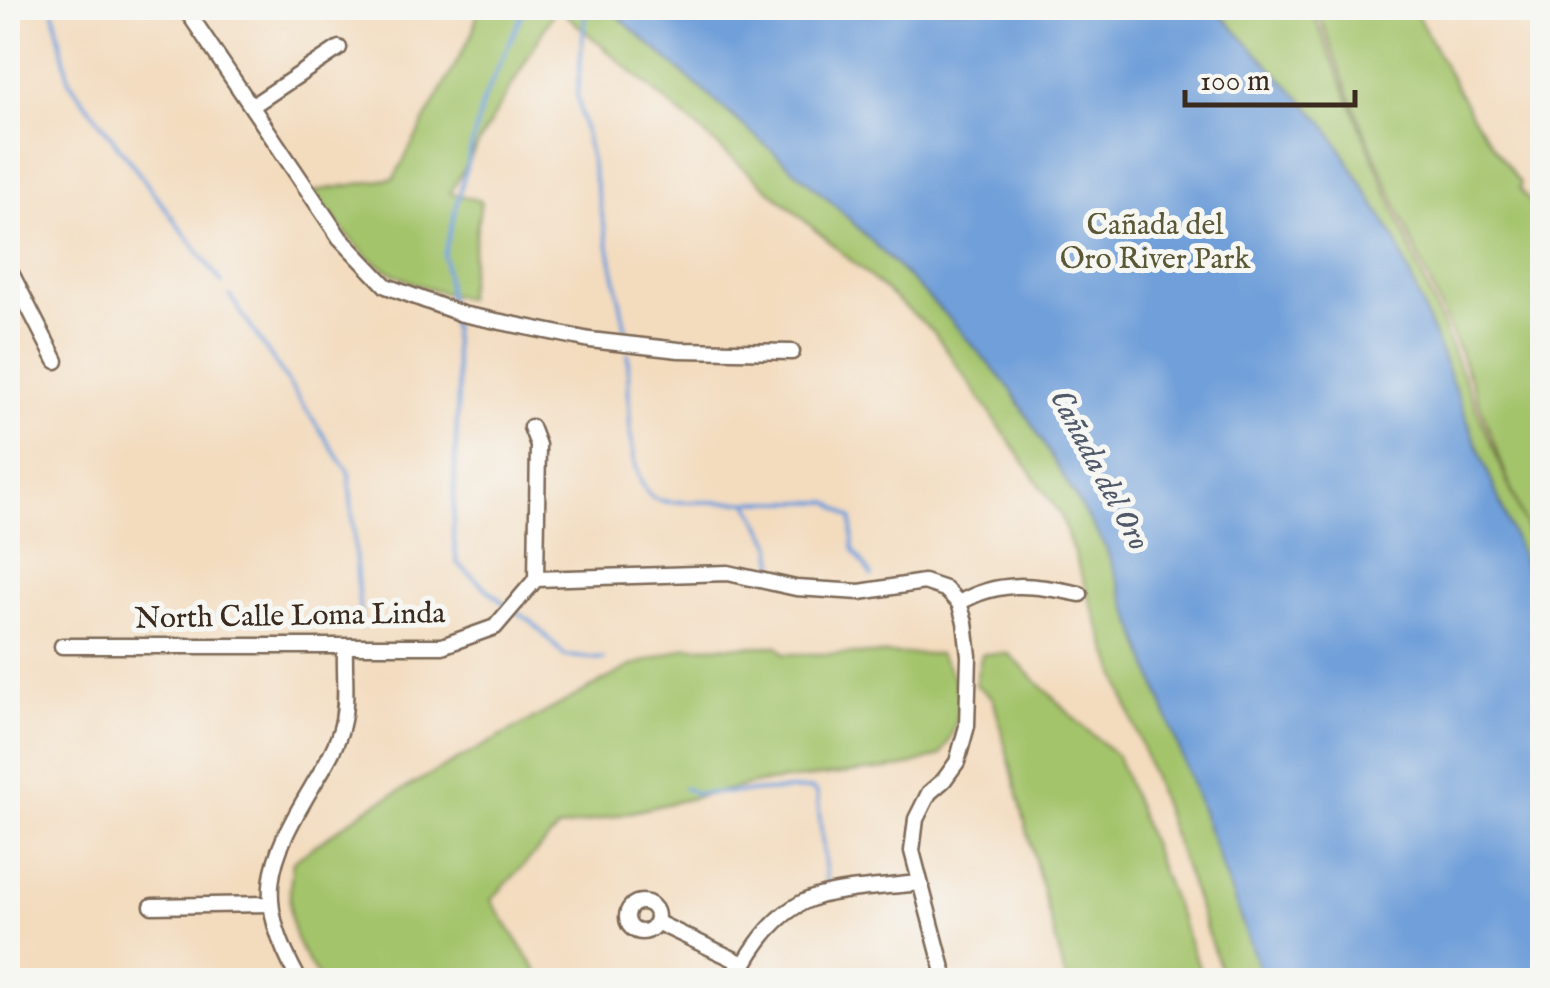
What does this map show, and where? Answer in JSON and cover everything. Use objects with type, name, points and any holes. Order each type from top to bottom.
[{"type":"street","points":[[186,8],[340,238],[386,286],[462,314],[590,340],[679,350],[792,352]]},
{"type":"street","points":[[252,106],[339,48]]},
{"type":"street","points":[[8,267],[56,361]]},
{"type":"street","points":[[531,427],[538,445],[536,578],[728,573],[796,588],[860,592],[924,582],[945,589],[959,602],[970,656],[967,726],[957,762],[929,793],[916,819],[912,851],[946,980]]},
{"type":"street","name":"North Calle Loma Linda","points":[[62,646],[442,646],[495,628],[536,578]]},
{"type":"street","points":[[959,602],[979,590],[1007,586],[1040,586],[1080,594]]},
{"type":"street","points":[[299,980],[276,930],[269,904],[274,867],[284,836],[331,752],[342,724],[344,648]]},
{"type":"street","points":[[736,980],[750,951],[776,922],[814,897],[918,883]]},
{"type":"street","points":[[152,906],[269,904]]},
{"type":"street","points":[[656,922],[744,964]]},
{"type":"green space","points":[[479,8],[556,8],[450,193],[481,201],[466,299],[414,283],[377,263],[347,234],[315,191],[394,178],[472,34]]},
{"type":"green space","name":"Cañada del Oro River Park","points":[[558,8],[1311,8],[1529,535],[1460,353],[1316,8],[1413,8],[1472,116],[1542,217],[1542,980],[1224,980],[1060,514],[934,332]]},
{"type":"green space","points":[[778,646],[784,654],[939,654],[954,680],[959,704],[954,729],[941,755],[904,767],[758,783],[558,829],[491,900],[543,980],[321,980],[310,965],[292,925],[293,861],[365,810],[629,667],[688,647]]},
{"type":"green space","points":[[982,654],[1009,654],[1117,756],[1204,980],[1066,980],[993,698],[975,684]]},
{"type":"water","name":"Cañada del Oro River Park","points":[[608,8],[1214,8],[1327,126],[1395,238],[1542,608],[1542,980],[1263,980],[1106,548],[1012,391],[947,316],[837,207]]},
{"type":"waterway","points":[[53,8],[69,81],[222,283]]},
{"type":"waterway","points":[[449,300],[444,255],[483,101],[525,8]]},
{"type":"waterway","points":[[586,8],[577,94],[627,335]]},
{"type":"waterway","points":[[230,296],[349,473],[361,628]]},
{"type":"waterway","points":[[451,320],[458,388],[453,530],[457,563],[508,607]]},
{"type":"waterway","points":[[628,354],[634,455],[645,489],[655,499],[829,502],[852,518],[853,549],[872,576]]},
{"type":"waterway","points":[[749,504],[772,544],[775,563]]},
{"type":"waterway","points":[[516,612],[531,621],[565,656],[603,659]]},
{"type":"waterway","points":[[684,788],[697,794],[812,789],[817,793],[827,883]]},
{"type":"water label","name":"Cañada del Oro","points":[[1101,469]]}]
